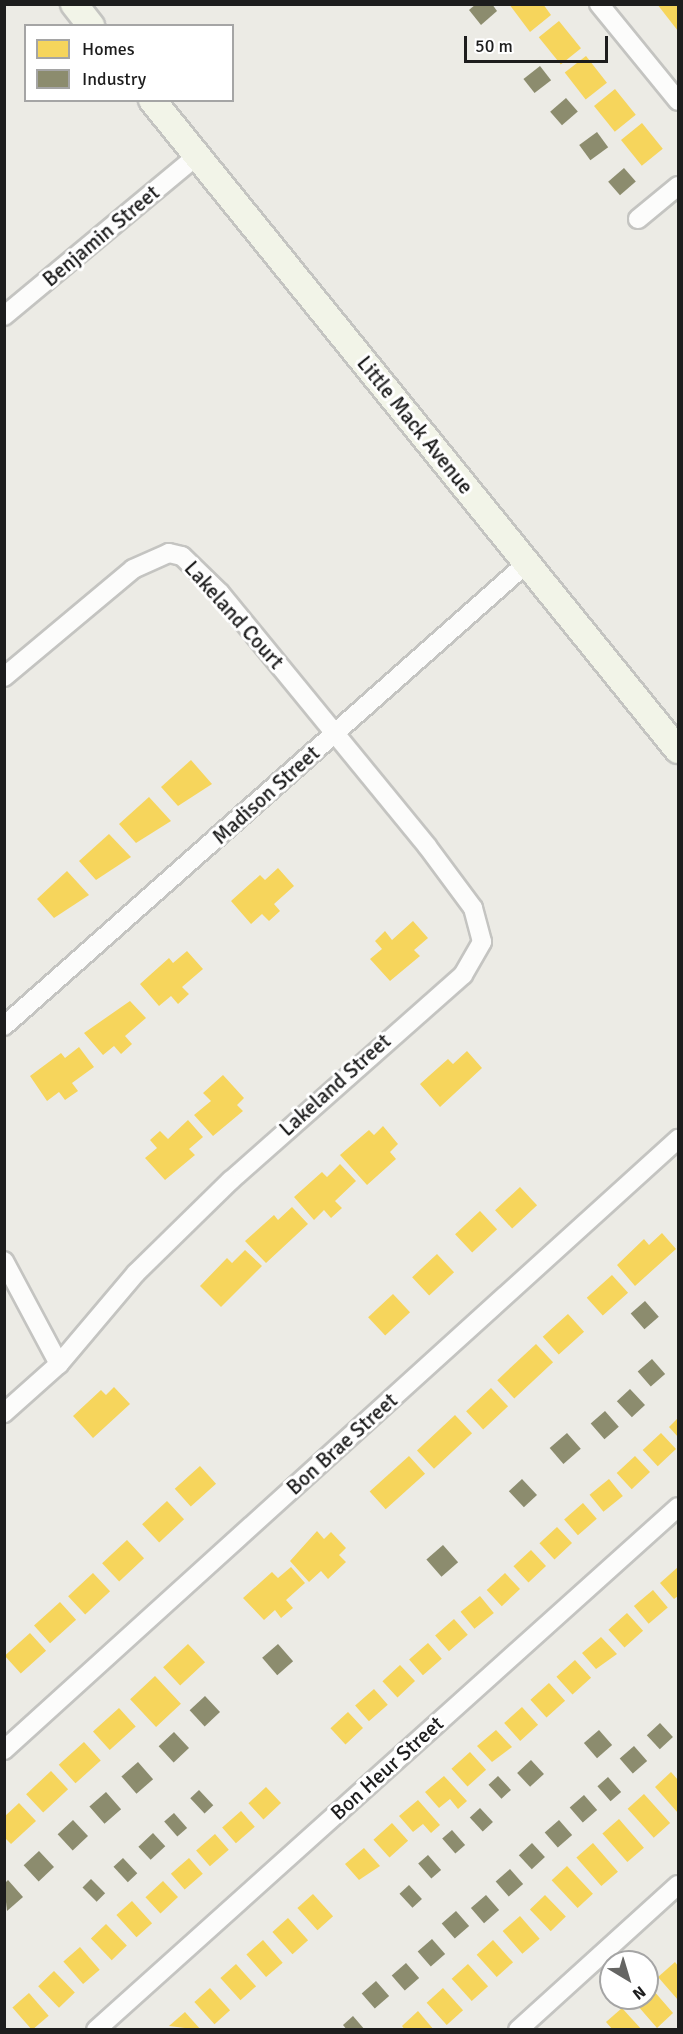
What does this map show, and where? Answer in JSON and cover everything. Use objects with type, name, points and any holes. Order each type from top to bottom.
[{"type":"main road","points":[[74,4],[89,24]]},
{"type":"main road","name":"Little Mack Avenue","points":[[154,102],[678,750]]},
{"type":"street","points":[[599,4],[678,101]]},
{"type":"street","name":"Benjamin Street","points":[[4,316],[197,156]]},
{"type":"street","points":[[638,219],[678,186]]},
{"type":"street","name":"Lakeland Court","points":[[4,677],[133,569],[169,553],[192,562],[336,732]]},
{"type":"street","name":"Madison Street","points":[[4,1026],[527,563]]},
{"type":"street","name":"Lakeland Street","points":[[4,1413],[59,1364],[135,1273],[223,1187],[476,958],[482,942],[473,908],[336,732]]},
{"type":"street","name":"Bon Brae Street","points":[[4,1750],[678,1139]]},
{"type":"street","points":[[4,1261],[59,1364]]},
{"type":"street","name":"Bon Heur Street","points":[[96,2030],[678,1507]]},
{"type":"street","points":[[519,2030],[678,1885]]},
{"type":"building: Homes","points":[[509,4],[543,4],[551,15],[530,32]]},
{"type":"building: Homes","points":[[657,4],[678,4],[678,31]]},
{"type":"building: Homes","points":[[559,21],[581,48],[561,65],[539,37]]},
{"type":"building: Homes","points":[[586,56],[607,83],[586,99],[565,73]]},
{"type":"building: Homes","points":[[615,89],[636,115],[615,132],[594,106]]},
{"type":"building: Homes","points":[[642,123],[663,149],[642,166],[621,140]]},
{"type":"building: Homes","points":[[191,760],[212,784],[178,806],[161,787]]},
{"type":"building: Homes","points":[[149,797],[171,821],[136,843],[119,824]]},
{"type":"building: Homes","points":[[109,834],[131,857],[96,880],[79,861]]},
{"type":"building: Homes","points":[[278,868],[294,886],[274,904],[280,911],[269,921],[262,914],[251,924],[231,901],[260,875],[265,880]]},
{"type":"building: Homes","points":[[67,871],[89,895],[54,918],[37,899]]},
{"type":"building: Homes","points":[[413,921],[428,938],[414,950],[420,956],[390,981],[370,959],[382,949],[375,941],[385,931],[392,940]]},
{"type":"building: Homes","points":[[187,951],[203,969],[182,987],[189,994],[178,1004],[171,996],[159,1006],[140,984],[169,958],[173,963]]},
{"type":"building: Homes","points":[[130,1001],[146,1018],[125,1036],[132,1044],[121,1054],[114,1046],[103,1055],[84,1033]]},
{"type":"building: Homes","points":[[79,1047],[94,1067],[72,1083],[78,1091],[65,1100],[59,1092],[47,1101],[30,1076],[61,1053],[65,1058]]},
{"type":"building: Homes","points":[[467,1051],[482,1068],[440,1107],[420,1084],[448,1059],[453,1064]]},
{"type":"building: Homes","points":[[223,1075],[244,1098],[237,1105],[243,1111],[213,1136],[194,1115],[211,1101],[203,1093]]},
{"type":"building: Homes","points":[[188,1120],[203,1137],[189,1149],[195,1155],[165,1180],[145,1158],[157,1148],[150,1140],[160,1131],[168,1139]]},
{"type":"building: Homes","points":[[383,1126],[398,1144],[390,1152],[396,1159],[367,1185],[340,1155],[369,1130],[374,1135]]},
{"type":"building: Homes","points":[[340,1164],[356,1181],[335,1201],[342,1208],[331,1218],[324,1210],[314,1220],[294,1197],[322,1172],[327,1177]]},
{"type":"building: Homes","points":[[520,1187],[537,1205],[512,1228],[495,1210]]},
{"type":"building: Homes","points":[[292,1207],[308,1224],[266,1263],[245,1241],[274,1215],[278,1220]]},
{"type":"building: Homes","points":[[480,1211],[497,1229],[472,1252],[455,1234]]},
{"type":"building: Homes","points":[[662,1233],[676,1249],[635,1286],[617,1265],[644,1239],[649,1245]]},
{"type":"building: Homes","points":[[245,1250],[262,1266],[221,1307],[200,1286],[227,1258],[232,1263]]},
{"type":"building: Homes","points":[[437,1254],[454,1272],[429,1295],[412,1277]]},
{"type":"building: Homes","points":[[612,1275],[628,1293],[603,1316],[587,1298]]},
{"type":"building: Homes","points":[[393,1294],[410,1312],[385,1335],[368,1317]]},
{"type":"building: Homes","points":[[568,1314],[584,1332],[559,1355],[543,1337]]},
{"type":"building: Homes","points":[[536,1344],[553,1362],[514,1398],[497,1380]]},
{"type":"building: Homes","points":[[114,1387],[130,1404],[93,1438],[73,1416],[101,1390],[106,1395]]},
{"type":"building: Homes","points":[[491,1388],[508,1406],[483,1429],[466,1411]]},
{"type":"building: Homes","points":[[455,1415],[472,1433],[434,1469],[417,1450]]},
{"type":"building: Homes","points":[[678,1418],[678,1437],[669,1427]]},
{"type":"building: Homes","points":[[661,1433],[676,1449],[658,1466],[643,1450]]},
{"type":"building: Homes","points":[[409,1456],[425,1474],[386,1509],[370,1491]]},
{"type":"building: Homes","points":[[635,1456],[650,1472],[632,1489],[617,1473]]},
{"type":"building: Homes","points":[[200,1466],[216,1484],[191,1507],[175,1489]]},
{"type":"building: Homes","points":[[609,1479],[623,1496],[603,1512],[590,1495]]},
{"type":"building: Homes","points":[[167,1501],[184,1519],[159,1542],[142,1524]]},
{"type":"building: Homes","points":[[583,1503],[597,1519],[578,1535],[564,1519]]},
{"type":"building: Homes","points":[[557,1527],[572,1543],[554,1559],[539,1543]]},
{"type":"building: Homes","points":[[317,1531],[324,1539],[331,1532],[346,1548],[339,1555],[346,1562],[328,1579],[321,1571],[309,1582],[290,1561]]},
{"type":"building: Homes","points":[[127,1540],[144,1558],[119,1581],[102,1563]]},
{"type":"building: Homes","points":[[531,1550],[546,1566],[528,1582],[513,1566]]},
{"type":"building: Homes","points":[[291,1567],[305,1583],[286,1600],[293,1608],[281,1618],[275,1610],[264,1620],[243,1598],[272,1572],[278,1578]]},
{"type":"building: Homes","points":[[678,1567],[678,1596],[674,1599],[660,1583]]},
{"type":"building: Homes","points":[[93,1573],[110,1591],[85,1614],[68,1596]]},
{"type":"building: Homes","points":[[505,1573],[520,1589],[502,1606],[487,1590]]},
{"type":"building: Homes","points":[[653,1590],[668,1608],[649,1624],[634,1606]]},
{"type":"building: Homes","points":[[480,1596],[494,1613],[474,1629],[461,1612]]},
{"type":"building: Homes","points":[[60,1602],[76,1620],[50,1643],[34,1625]]},
{"type":"building: Homes","points":[[627,1613],[643,1631],[624,1648],[608,1630]]},
{"type":"building: Homes","points":[[454,1619],[468,1635],[449,1651],[435,1635]]},
{"type":"building: Homes","points":[[30,1633],[46,1651],[21,1674],[5,1656]]},
{"type":"building: Homes","points":[[601,1637],[617,1654],[596,1669],[582,1653]]},
{"type":"building: Homes","points":[[428,1643],[442,1659],[423,1675],[409,1659]]},
{"type":"building: Homes","points":[[188,1644],[205,1662],[180,1685],[163,1667]]},
{"type":"building: Homes","points":[[575,1660],[591,1678],[572,1695],[556,1677]]},
{"type":"building: Homes","points":[[400,1665],[415,1681],[397,1697],[382,1681]]},
{"type":"building: Homes","points":[[155,1676],[181,1704],[156,1727],[130,1699]]},
{"type":"building: Homes","points":[[549,1683],[565,1701],[546,1718],[530,1700]]},
{"type":"building: Homes","points":[[374,1689],[388,1705],[369,1721],[355,1705]]},
{"type":"building: Homes","points":[[522,1707],[538,1725],[520,1741],[504,1723]]},
{"type":"building: Homes","points":[[119,1708],[136,1727],[110,1750],[93,1731]]},
{"type":"building: Homes","points":[[348,1712],[363,1728],[345,1744],[330,1728]]},
{"type":"building: Homes","points":[[496,1730],[512,1747],[492,1762],[477,1746]]},
{"type":"building: Homes","points":[[84,1742],[101,1761],[75,1783],[59,1765]]},
{"type":"building: Homes","points":[[470,1752],[486,1770],[467,1787],[451,1769]]},
{"type":"building: Homes","points":[[51,1771],[68,1789],[43,1812],[26,1794]]},
{"type":"building: Homes","points":[[671,1772],[678,1780],[678,1813],[655,1787]]},
{"type":"building: Homes","points":[[444,1776],[467,1801],[458,1809],[450,1799],[439,1808],[425,1792]]},
{"type":"building: Homes","points":[[266,1787],[281,1803],[263,1819],[248,1803]]},
{"type":"building: Homes","points":[[644,1794],[670,1823],[654,1838],[628,1809]]},
{"type":"building: Homes","points":[[418,1800],[440,1825],[431,1833],[423,1824],[413,1832],[399,1816]]},
{"type":"building: Homes","points":[[19,1803],[36,1821],[11,1844],[4,1837],[4,1817]]},
{"type":"building: Homes","points":[[241,1811],[255,1827],[236,1843],[222,1827]]},
{"type":"building: Homes","points":[[619,1819],[644,1848],[627,1862],[602,1833]]},
{"type":"building: Homes","points":[[392,1823],[408,1841],[389,1858],[373,1840]]},
{"type":"building: Homes","points":[[215,1834],[229,1850],[210,1866],[196,1850]]},
{"type":"building: Homes","points":[[593,1843],[618,1872],[601,1886],[576,1857]]},
{"type":"building: Homes","points":[[364,1848],[380,1866],[359,1880],[345,1864]]},
{"type":"building: Homes","points":[[189,1858],[203,1874],[185,1890],[171,1874]]},
{"type":"building: Homes","points":[[567,1866],[593,1894],[578,1908],[552,1880]]},
{"type":"building: Homes","points":[[163,1881],[178,1897],[160,1913],[145,1897]]},
{"type":"building: Homes","points":[[313,1894],[333,1916],[317,1930],[297,1908]]},
{"type":"building: Homes","points":[[545,1895],[566,1917],[551,1931],[530,1910]]},
{"type":"building: Homes","points":[[132,1901],[152,1923],[136,1937],[116,1915]]},
{"type":"building: Homes","points":[[520,1916],[540,1939],[522,1954],[503,1931]]},
{"type":"building: Homes","points":[[288,1918],[308,1940],[292,1954],[272,1932]]},
{"type":"building: Homes","points":[[106,1924],[127,1946],[112,1960],[91,1939]]},
{"type":"building: Homes","points":[[263,1940],[283,1963],[266,1977],[246,1954]]},
{"type":"building: Homes","points":[[493,1940],[513,1962],[497,1977],[477,1955]]},
{"type":"building: Homes","points":[[80,1947],[100,1970],[83,1984],[63,1961]]},
{"type":"building: Homes","points":[[675,1962],[678,1966],[678,2000],[659,1978]]},
{"type":"building: Homes","points":[[236,1964],[256,1986],[240,2000],[220,1978]]},
{"type":"building: Homes","points":[[468,1964],[488,1986],[472,2001],[452,1979]]},
{"type":"building: Homes","points":[[54,1971],[75,1993],[59,2008],[38,1986]]},
{"type":"building: Homes","points":[[210,1988],[230,2010],[214,2024],[194,2002]]},
{"type":"building: Homes","points":[[443,1988],[463,2010],[447,2025],[427,2003]]},
{"type":"building: Homes","points":[[29,1993],[49,2016],[32,2030],[12,2007]]},
{"type":"building: Homes","points":[[659,1997],[673,2013],[657,2028],[641,2010],[659,2010]]},
{"type":"building: Homes","points":[[620,2010],[624,2010],[642,2030],[613,2030],[606,2022]]},
{"type":"building: Homes","points":[[418,2011],[434,2030],[405,2030],[402,2026]]},
{"type":"building: Homes","points":[[185,2012],[201,2030],[169,2026]]},
{"type":"building: Industry","points":[[476,4],[492,4],[497,11],[481,25],[469,10]]},
{"type":"building: Industry","points":[[540,66],[551,80],[535,93],[523,79]]},
{"type":"building: Industry","points":[[566,98],[578,112],[562,125],[550,112]]},
{"type":"building: Industry","points":[[597,132],[608,147],[590,160],[579,145]]},
{"type":"building: Industry","points":[[624,168],[636,182],[620,195],[608,182]]},
{"type":"building: Industry","points":[[645,1301],[659,1317],[644,1329],[631,1313]]},
{"type":"building: Industry","points":[[652,1359],[665,1374],[651,1387],[638,1371]]},
{"type":"building: Industry","points":[[630,1389],[645,1405],[632,1417],[617,1401]]},
{"type":"building: Industry","points":[[605,1411],[619,1427],[604,1439],[591,1423]]},
{"type":"building: Industry","points":[[567,1433],[581,1449],[563,1464],[550,1448]]},
{"type":"building: Industry","points":[[522,1479],[537,1495],[524,1507],[509,1491]]},
{"type":"building: Industry","points":[[443,1545],[458,1562],[441,1577],[426,1559]]},
{"type":"building: Industry","points":[[278,1644],[293,1661],[277,1675],[262,1658]]},
{"type":"building: Industry","points":[[205,1696],[220,1712],[205,1726],[190,1710]]},
{"type":"building: Industry","points":[[660,1723],[673,1737],[660,1749],[647,1735]]},
{"type":"building: Industry","points":[[599,1730],[612,1745],[597,1758],[584,1743]]},
{"type":"building: Industry","points":[[174,1732],[189,1748],[174,1762],[159,1746]]},
{"type":"building: Industry","points":[[634,1746],[647,1761],[633,1774],[620,1758]]},
{"type":"building: Industry","points":[[531,1760],[544,1774],[530,1787],[517,1773]]},
{"type":"building: Industry","points":[[138,1762],[153,1779],[136,1794],[121,1776]]},
{"type":"building: Industry","points":[[498,1776],[511,1790],[501,1799],[488,1785]]},
{"type":"building: Industry","points":[[608,1777],[621,1792],[611,1801],[597,1786]]},
{"type":"building: Industry","points":[[199,1790],[213,1805],[205,1814],[190,1798]]},
{"type":"building: Industry","points":[[106,1792],[121,1809],[104,1824],[89,1806]]},
{"type":"building: Industry","points":[[584,1795],[597,1810],[583,1823],[570,1807]]},
{"type":"building: Industry","points":[[480,1808],[493,1822],[483,1831],[470,1818]]},
{"type":"building: Industry","points":[[174,1813],[187,1828],[177,1837],[164,1822]]},
{"type":"building: Industry","points":[[73,1820],[88,1836],[73,1850],[58,1834]]},
{"type":"building: Industry","points":[[559,1820],[572,1835],[558,1848],[545,1832]]},
{"type":"building: Industry","points":[[452,1830],[465,1845],[455,1854],[442,1839]]},
{"type":"building: Industry","points":[[153,1833],[165,1846],[151,1860],[138,1847]]},
{"type":"building: Industry","points":[[532,1843],[545,1857],[532,1869],[519,1855]]},
{"type":"building: Industry","points":[[39,1851],[54,1867],[39,1881],[24,1865]]},
{"type":"building: Industry","points":[[428,1855],[441,1870],[431,1879],[418,1864]]},
{"type":"building: Industry","points":[[123,1858],[137,1873],[128,1882],[113,1867]]},
{"type":"building: Industry","points":[[510,1869],[523,1884],[509,1897],[496,1881]]},
{"type":"building: Industry","points":[[91,1879],[105,1893],[97,1902],[83,1887]]},
{"type":"building: Industry","points":[[8,1880],[23,1897],[7,1911],[4,1884]]},
{"type":"building: Industry","points":[[409,1885],[422,1899],[412,1908],[399,1894]]},
{"type":"building: Industry","points":[[486,1895],[499,1910],[484,1923],[471,1908]]},
{"type":"building: Industry","points":[[456,1911],[469,1926],[455,1939],[442,1923]]},
{"type":"building: Industry","points":[[432,1939],[445,1954],[431,1967],[418,1951]]},
{"type":"building: Industry","points":[[406,1963],[419,1978],[405,1991],[392,1975]]},
{"type":"building: Industry","points":[[376,1981],[389,1996],[375,2009],[362,1993]]},
{"type":"building: Industry","points":[[353,2016],[365,2030],[347,2030],[343,2025]]}]
